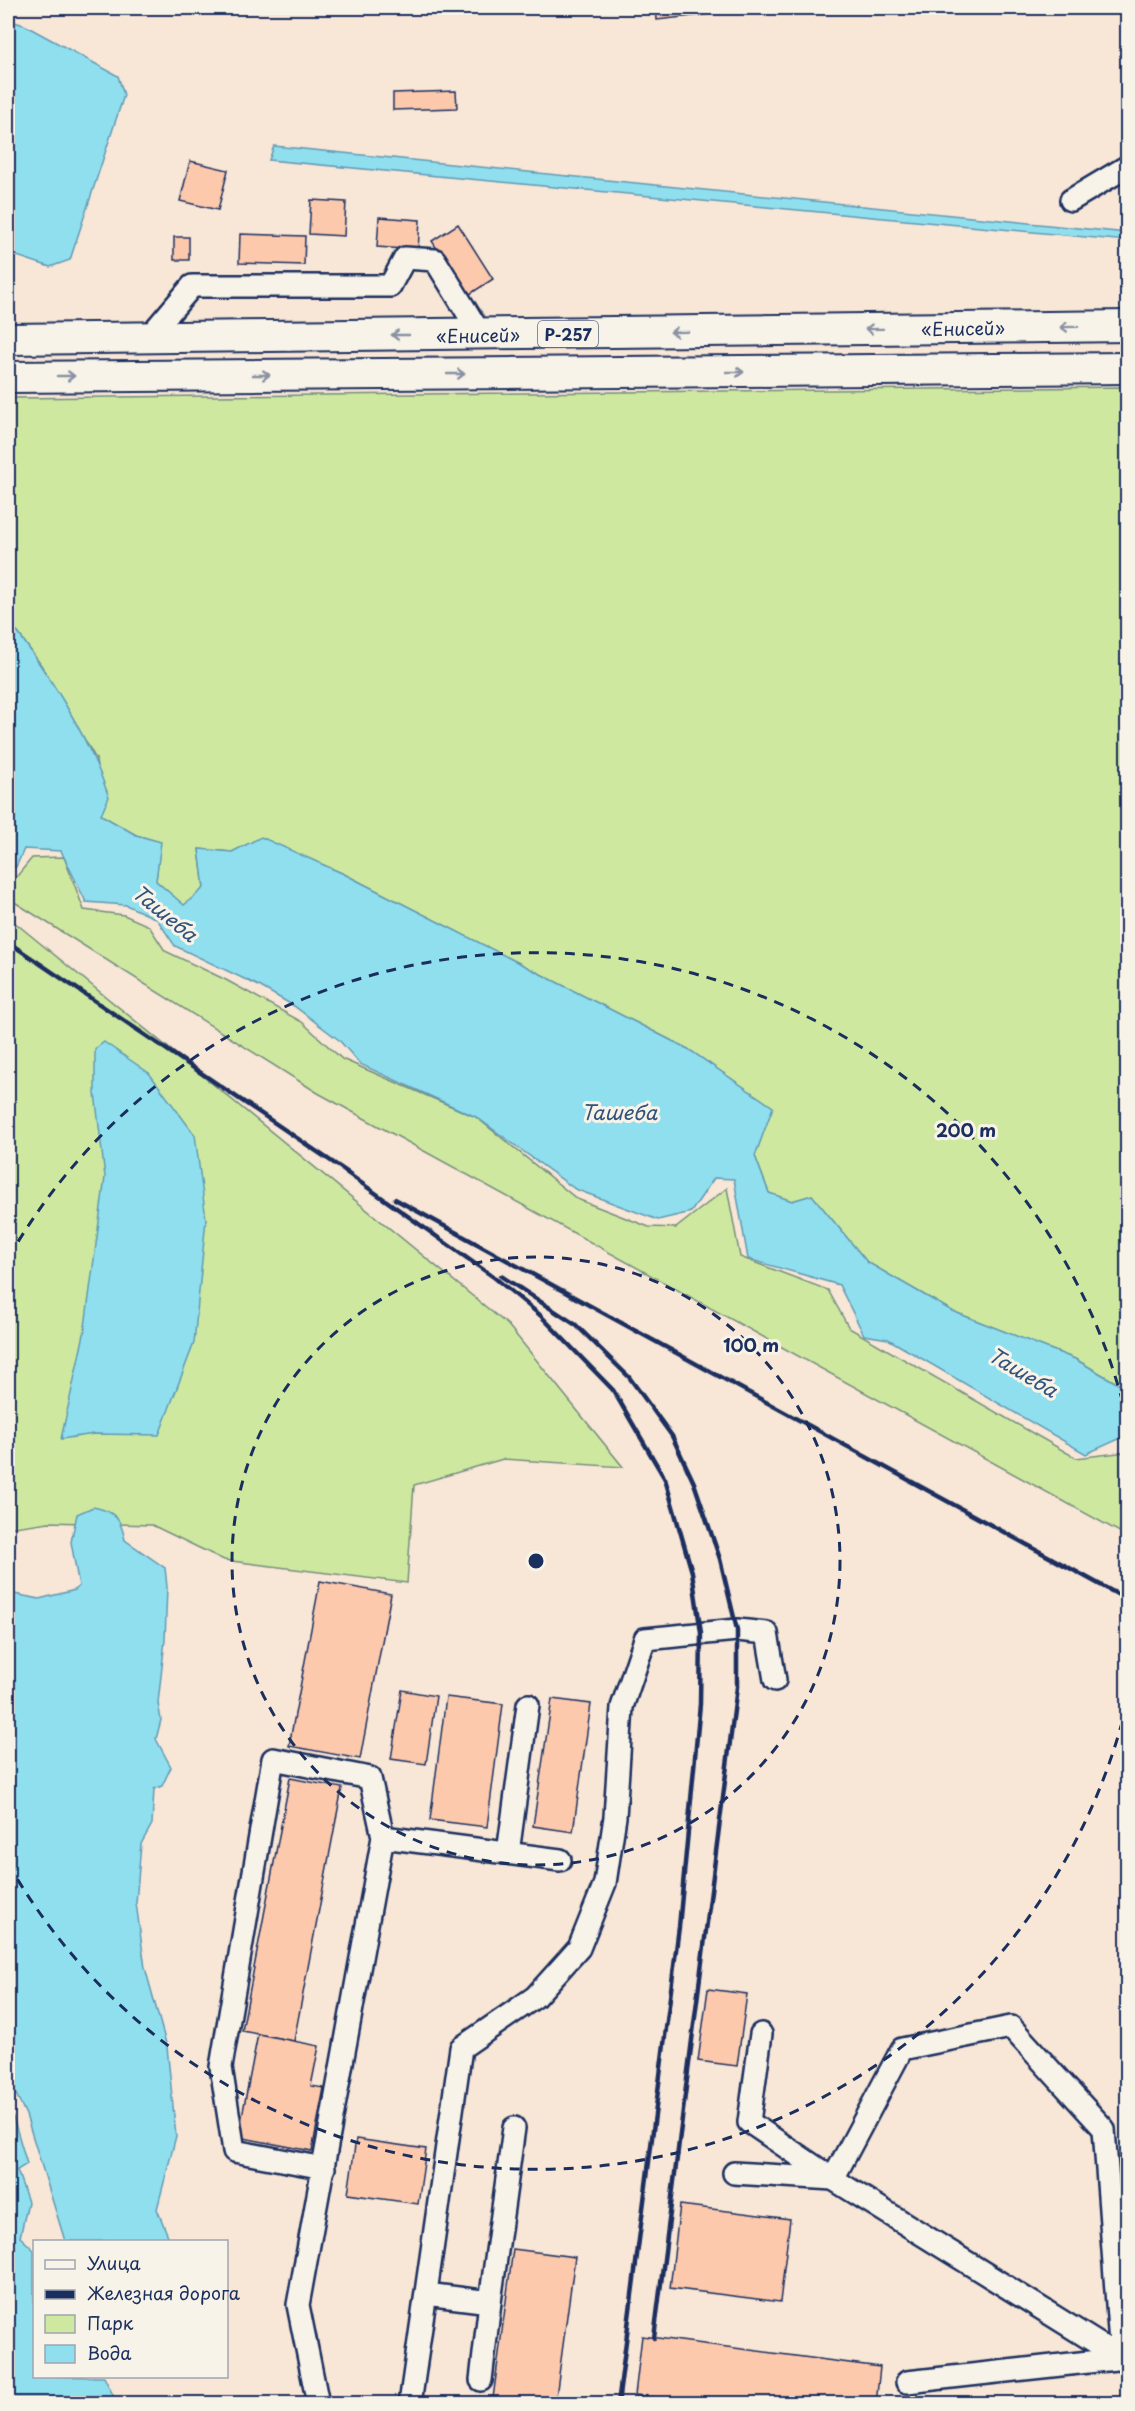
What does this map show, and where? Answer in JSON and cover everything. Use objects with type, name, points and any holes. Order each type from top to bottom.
[{"type":"highway","name":"«Енисей»","points":[[8,339],[1128,326]]},
{"type":"highway","name":"Р-257","points":[[8,377],[1128,368]]},
{"type":"lane","points":[[1071,200],[1128,166]]},
{"type":"lane","points":[[148,338],[192,286],[390,286],[405,258],[435,261],[482,335]]},
{"type":"lane","points":[[410,2403],[461,2048],[535,1997],[579,1948],[605,1883],[615,1817],[622,1707],[645,1639],[736,1630],[766,1633],[775,1680]]},
{"type":"lane","points":[[508,1853],[528,1706]]},
{"type":"lane","points":[[318,2403],[298,2305],[324,2168],[383,1837],[369,1778],[273,1759],[221,2067],[234,2151],[324,2168]]},
{"type":"lane","points":[[383,1837],[560,1860]]},
{"type":"lane","points":[[833,2179],[902,2049],[1011,2027],[1104,2130],[1124,2358]]},
{"type":"lane","points":[[761,2034],[749,2122],[833,2179],[1124,2358]]},
{"type":"lane","points":[[481,2380],[514,2128]]},
{"type":"lane","points":[[734,2173],[833,2179]]},
{"type":"lane","points":[[426,2294],[490,2302]]},
{"type":"lane","points":[[908,2382],[1124,2358]]},
{"type":"green space","points":[[1127,387],[1127,1389],[1075,1359],[952,1311],[867,1262],[812,1195],[792,1201],[769,1193],[755,1156],[772,1107],[688,1049],[344,874],[261,838],[232,852],[199,849],[204,888],[184,906],[156,881],[160,842],[136,835],[101,815],[96,759],[41,665],[8,619],[8,419],[13,398]]},
{"type":"green space","points":[[64,857],[84,910],[124,915],[149,926],[165,951],[226,980],[302,1022],[342,1059],[476,1117],[577,1199],[649,1227],[676,1228],[727,1188],[740,1257],[828,1290],[849,1328],[1076,1458],[1127,1452],[1127,1536],[318,1093],[8,898],[8,878],[13,881],[32,858]]},
{"type":"green space","points":[[8,917],[508,1325],[623,1467],[503,1459],[414,1485],[407,1583],[224,1560],[152,1525],[49,1522],[8,1528]]},
{"type":"water","points":[[8,20],[24,25],[118,76],[124,95],[70,260],[50,267],[8,253]]},
{"type":"water","points":[[274,146],[1127,233],[1127,241],[269,160]]},
{"type":"water","name":"Ташеба","points":[[8,619],[52,682],[90,750],[109,797],[101,815],[136,835],[161,842],[156,881],[184,905],[204,888],[199,849],[232,852],[261,837],[344,874],[688,1049],[773,1107],[755,1156],[769,1193],[792,1201],[812,1195],[867,1262],[952,1311],[1075,1359],[1127,1389],[1127,1439],[1121,1438],[1086,1454],[888,1339],[864,1335],[839,1285],[748,1259],[734,1179],[714,1178],[691,1212],[658,1220],[575,1189],[476,1117],[360,1064],[339,1040],[294,1006],[259,986],[175,946],[157,919],[126,905],[86,902],[61,851],[24,849],[16,867],[8,866]]},
{"type":"water","points":[[104,1042],[149,1073],[195,1135],[206,1219],[194,1343],[159,1435],[94,1434],[61,1439],[84,1334],[105,1177],[95,1093],[95,1049]]},
{"type":"water","points":[[93,1507],[112,1514],[119,1521],[125,1540],[165,1568],[167,1587],[165,1640],[158,1703],[161,1720],[156,1739],[171,1767],[162,1786],[154,1789],[152,1824],[141,1844],[136,1903],[145,1968],[167,2047],[176,2136],[157,2209],[170,2240],[65,2240],[26,2115],[8,2077],[8,1598],[9,1593],[39,1599],[75,1590],[79,1586],[71,1542],[77,1514]]},
{"type":"water","points":[[13,2117],[27,2164],[17,2170],[28,2202],[20,2237],[33,2249],[33,2378],[104,2378],[117,2403],[8,2403],[8,2123]]},
{"type":"building","points":[[656,8],[718,8],[719,13],[657,20]]},
{"type":"building","points":[[456,91],[457,108],[393,110],[393,93]]},
{"type":"building","points":[[190,161],[228,170],[218,210],[180,201]]},
{"type":"building","points":[[311,200],[346,202],[344,236],[309,234]]},
{"type":"building","points":[[379,217],[420,220],[418,250],[377,247]]},
{"type":"building","points":[[458,224],[493,279],[467,296],[432,241]]},
{"type":"building","points":[[240,234],[305,236],[304,265],[239,263]]},
{"type":"building","points":[[174,237],[189,237],[189,260],[174,260]]},
{"type":"building","points":[[320,1581],[391,1594],[360,1759],[289,1746]]},
{"type":"building","points":[[402,1690],[436,1696],[426,1764],[391,1759]]},
{"type":"building","points":[[446,1697],[503,1704],[487,1827],[430,1820]]},
{"type":"building","points":[[552,1699],[591,1704],[573,1832],[533,1826]]},
{"type":"building","points":[[290,1778],[342,1788],[294,2041],[242,2031]]},
{"type":"building","points":[[708,1989],[747,1994],[737,2066],[698,2061]]},
{"type":"building","points":[[258,2034],[319,2046],[311,2086],[324,2088],[312,2151],[238,2137]]},
{"type":"building","points":[[356,2139],[426,2149],[418,2204],[348,2194]]},
{"type":"building","points":[[680,2205],[790,2219],[780,2302],[670,2288]]},
{"type":"building","points":[[513,2249],[575,2257],[555,2404],[493,2398]]},
{"type":"building","points":[[642,2336],[880,2367],[876,2404],[704,2404],[635,2395]]},
{"type":"railway","points":[[8,942],[350,1174]]},
{"type":"railway","points":[[343,1170],[495,1278],[540,1315],[613,1390],[665,1479],[692,1572],[701,1633],[700,1704],[679,1927],[618,2404]]},
{"type":"railway","points":[[395,1199],[1128,1600]]},
{"type":"railway","points":[[501,1276],[576,1325],[629,1377],[672,1436],[694,1483],[720,1559],[737,1630],[737,1687],[654,2338]]},
{"type":"railway","points":[[645,2404],[646,2396]]}]
